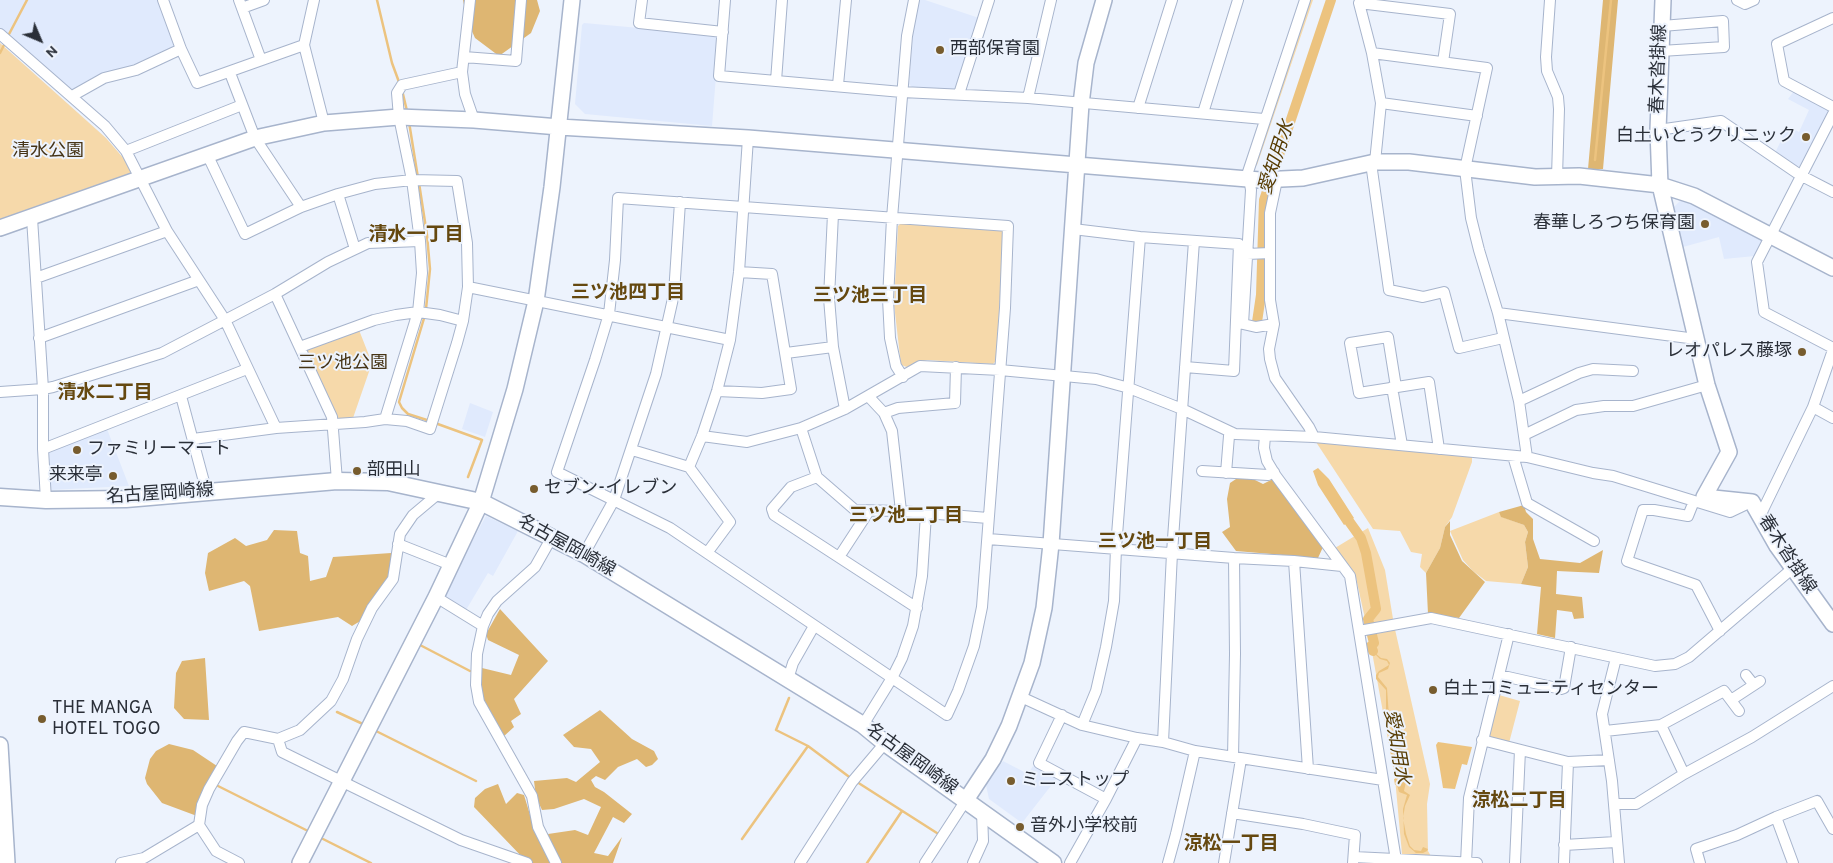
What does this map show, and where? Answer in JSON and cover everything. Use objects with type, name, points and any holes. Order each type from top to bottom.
[{"type":"main road","name":"名古屋岡崎線","points":[[0,497],[46,500],[126,499],[337,481],[388,482],[481,502],[584,554],[863,725],[885,743],[1053,863]]},
{"type":"street","points":[[163,0],[181,49],[197,83],[230,73],[304,45]]},
{"type":"street","points":[[261,60],[241,4],[264,0]]},
{"type":"street","points":[[314,0],[304,45],[324,123]]},
{"type":"street","points":[[470,0],[462,72],[474,120]]},
{"type":"street","points":[[464,57],[516,62],[521,0]]},
{"type":"street","points":[[300,863],[436,597],[481,502],[515,389],[536,301],[559,127],[572,0]]},
{"type":"street","points":[[642,0],[639,23],[723,32]]},
{"type":"street","points":[[725,0],[719,76],[902,92],[1028,98],[1264,120]]},
{"type":"street","points":[[776,81],[782,0]]},
{"type":"street","points":[[838,85],[846,0]]},
{"type":"street","points":[[902,377],[896,366],[890,338],[888,299],[902,92],[907,36],[914,0]]},
{"type":"street","points":[[958,94],[989,0]]},
{"type":"street","points":[[1028,98],[1051,0]]},
{"type":"street","points":[[925,863],[993,759],[1021,697],[1032,663],[1044,608],[1051,544],[1081,104],[1086,63],[1104,0]]},
{"type":"street","points":[[1138,108],[1172,0]]},
{"type":"street","points":[[1203,113],[1238,0]]},
{"type":"street","points":[[1274,324],[1256,327],[1243,324],[1247,254],[1255,180],[1248,172],[1305,0]]},
{"type":"street","points":[[1550,0],[1546,57],[1547,71],[1558,97],[1557,178]]},
{"type":"street","name":"春木沓掛線","points":[[1663,0],[1658,130],[1660,185],[1696,339],[1729,452],[1704,497],[1752,502],[1793,568],[1833,624]]},
{"type":"street","points":[[1737,0],[1745,4],[1754,0]]},
{"type":"street","points":[[1443,62],[1450,14],[1359,3],[1372,53],[1381,103],[1373,163],[1389,290],[1423,296],[1444,292],[1458,348],[1503,338]]},
{"type":"street","points":[[1833,18],[1777,44],[1784,81],[1833,107]]},
{"type":"street","points":[[1661,51],[1724,47],[1723,21],[1662,26]]},
{"type":"street","points":[[0,34],[105,126],[126,151],[167,231],[225,320],[276,428]]},
{"type":"street","points":[[72,96],[104,78],[136,70],[181,49]]},
{"type":"street","points":[[1372,53],[1487,68],[1465,169],[1471,218],[1498,313],[1518,401],[1528,457]]},
{"type":"street","points":[[385,419],[418,312],[422,274],[420,241],[412,180],[399,117],[397,93],[402,85],[462,72]]},
{"type":"street","points":[[230,73],[255,138],[301,207]]},
{"type":"street","points":[[1381,103],[1477,116]]},
{"type":"street","points":[[126,151],[242,106]]},
{"type":"street","points":[[1760,516],[1813,407],[1833,349],[1764,312],[1756,262],[1833,114]]},
{"type":"street","points":[[0,228],[255,138],[324,123],[399,117],[474,120],[748,138],[1255,180],[1278,180],[1318,175],[1373,163],[1409,162],[1535,177],[1579,176],[1660,185],[1694,196],[1833,268]]},
{"type":"street","points":[[1658,130],[1721,121],[1800,175],[1833,192]]},
{"type":"street","points":[[689,468],[717,391],[730,340],[739,272],[748,138]]},
{"type":"street","points":[[193,439],[276,428],[385,419],[407,422],[430,429],[463,322],[468,287],[467,243],[458,181],[412,180],[375,184],[301,207],[245,234],[207,154]]},
{"type":"street","points":[[1278,180],[1270,213],[1270,300],[1274,324],[1269,349],[1271,368],[1275,378],[1314,437]]},
{"type":"street","points":[[338,194],[354,249]]},
{"type":"street","points":[[618,198],[744,207],[1008,226],[1005,308],[982,607],[974,646],[947,715],[670,528],[557,472],[609,314],[615,260],[618,198]]},
{"type":"street","points":[[584,554],[614,500],[656,374],[674,294],[680,202]]},
{"type":"street","points":[[833,214],[829,298],[833,347],[845,409]]},
{"type":"street","points":[[32,218],[43,389],[43,449],[46,500]]},
{"type":"street","points":[[1072,229],[1140,237],[1239,244],[1234,371],[1185,367]]},
{"type":"street","points":[[36,278],[167,231]]},
{"type":"street","points":[[1082,725],[1096,691],[1114,601],[1116,548],[1140,237]]},
{"type":"street","points":[[0,392],[43,389],[162,354],[275,294],[328,262],[354,249],[368,243],[420,241]]},
{"type":"street","points":[[1163,742],[1172,553],[1194,241]]},
{"type":"street","points":[[1247,254],[1270,254]]},
{"type":"street","points":[[717,391],[762,394],[791,388],[772,274],[739,272]]},
{"type":"street","points":[[39,338],[199,280]]},
{"type":"street","points":[[468,287],[730,340]]},
{"type":"street","points":[[275,294],[332,417],[337,481]]},
{"type":"street","points":[[300,347],[374,320],[396,315],[418,312],[440,315],[463,322]]},
{"type":"street","points":[[1498,313],[1696,339]]},
{"type":"street","points":[[1402,445],[1394,387],[1388,337],[1350,343],[1359,393],[1394,387],[1429,382],[1440,449]]},
{"type":"street","points":[[786,352],[833,347]]},
{"type":"street","points":[[702,436],[746,442],[801,428],[869,397],[920,366],[956,367],[1096,379],[1129,388],[1182,409],[1235,434],[1314,437],[1528,457],[1594,473],[1620,477],[1730,512],[1752,502]]},
{"type":"street","points":[[884,413],[898,408],[955,403],[956,367]]},
{"type":"street","points":[[43,449],[247,369]]},
{"type":"street","points":[[1518,401],[1593,369],[1633,371]]},
{"type":"street","points":[[1524,435],[1576,410],[1604,406],[1633,406],[1708,385]]},
{"type":"street","points":[[181,396],[207,492]]},
{"type":"street","points":[[869,397],[884,413],[892,431],[901,511]]},
{"type":"street","points":[[1813,407],[1833,418]]},
{"type":"street","points":[[801,428],[818,477],[855,510],[901,511],[988,518]]},
{"type":"street","points":[[1226,472],[1231,432]]},
{"type":"street","points":[[1266,436],[1264,448],[1267,460],[1274,472],[1350,576],[1361,630],[1396,860]]},
{"type":"street","points":[[632,450],[689,468],[730,522],[707,553]]},
{"type":"street","points":[[1513,456],[1527,503],[1594,541]]},
{"type":"street","points":[[1202,471],[1268,475],[1274,472]]},
{"type":"street","points":[[818,477],[791,487],[772,509],[774,515],[917,608]]},
{"type":"street","points":[[239,863],[216,851],[199,825],[202,805],[209,789],[244,732],[278,739],[300,730],[331,701],[338,691],[357,639],[372,608],[393,579],[400,534],[412,515],[438,494]]},
{"type":"street","points":[[1694,501],[1688,516],[1643,510],[1627,561],[1696,585],[1720,631]]},
{"type":"street","points":[[839,557],[869,511]]},
{"type":"street","points":[[863,725],[892,678],[909,639],[917,608],[922,576],[926,514]]},
{"type":"street","points":[[552,537],[535,568],[497,601],[483,626],[478,654],[477,697],[532,796],[538,827],[556,863]]},
{"type":"street","points":[[988,538],[1342,566]]},
{"type":"street","points":[[398,544],[451,565]]},
{"type":"street","points":[[1224,863],[1232,813],[1237,758],[1234,558]]},
{"type":"street","points":[[1294,561],[1308,769]]},
{"type":"street","points":[[1361,630],[1430,618],[1655,666],[1675,664],[1689,657],[1793,568]]},
{"type":"street","points":[[436,597],[483,626]]},
{"type":"street","points":[[788,679],[792,663],[814,626]]},
{"type":"street","points":[[1466,862],[1469,798],[1510,634]]},
{"type":"street","points":[[1499,674],[1561,689],[1564,688],[1571,647]]},
{"type":"street","points":[[1616,658],[1602,714],[1609,760],[1619,863]]},
{"type":"street","points":[[1731,700],[1757,683],[1746,675]]},
{"type":"street","points":[[1614,804],[1636,804],[1684,774],[1752,737],[1833,686]]},
{"type":"street","points":[[1605,731],[1661,725],[1724,691],[1739,710]]},
{"type":"street","points":[[1021,697],[1082,725],[1136,738],[1163,742],[1195,751],[1383,780]]},
{"type":"street","points":[[1062,716],[1039,763],[1106,799]]},
{"type":"street","points":[[1661,725],[1684,774]]},
{"type":"street","points":[[1070,863],[1106,799],[1136,738]]},
{"type":"street","points":[[278,739],[282,752],[461,840],[527,863]]},
{"type":"street","points":[[1482,740],[1568,762],[1609,760]]},
{"type":"street","points":[[800,863],[852,782],[885,743]]},
{"type":"street","points":[[0,745],[7,863]]},
{"type":"street","points":[[1515,863],[1520,750]]},
{"type":"street","points":[[1168,863],[1195,751]]},
{"type":"street","points":[[1564,863],[1568,762]]},
{"type":"street","points":[[1700,863],[1696,849],[1737,835],[1817,801],[1833,829]]},
{"type":"street","points":[[973,863],[983,842],[982,812]]},
{"type":"street","points":[[1232,813],[1303,824],[1355,835],[1354,860],[1477,863]]},
{"type":"street","points":[[1776,817],[1793,863]]},
{"type":"street","points":[[121,863],[144,858],[199,825]]},
{"type":"street","points":[[1564,845],[1616,842]]},
{"type":"shaded area","points":[[0,0],[158,0],[176,43],[174,49],[72,91],[0,28]]},
{"type":"shaded area","points":[[463,0],[537,0],[540,11],[531,33],[499,56],[475,38],[467,20]]},
{"type":"shaded area","name":"西部保育園","points":[[918,0],[925,0],[979,18],[958,87],[954,90],[912,87],[909,84],[914,21]]},
{"type":"shaded area","points":[[1603,0],[1618,0],[1603,169],[1588,169]]},
{"type":"shaded area","points":[[584,23],[716,35],[719,38],[712,126],[585,114],[575,104],[582,25]]},
{"type":"shaded area","points":[[1794,91],[1827,108],[1829,113],[1800,166],[1796,167],[1775,153],[1788,126],[1799,132],[1809,110],[1788,99]]},
{"type":"shaded area","name":"春華しろつち保育園","points":[[1681,200],[1708,211],[1760,238],[1762,243],[1755,256],[1724,259],[1719,237],[1683,247],[1673,208]]},
{"type":"shaded area","points":[[470,403],[493,412],[485,437],[462,429]]},
{"type":"shaded area","points":[[107,429],[129,486],[49,490],[47,454],[50,450]]},
{"type":"shaded area","points":[[1239,477],[1251,478],[1263,484],[1273,479],[1323,547],[1318,558],[1236,551],[1222,532],[1230,527],[1227,499],[1230,483]]},
{"type":"shaded area","points":[[1524,505],[1526,512],[1533,519],[1533,539],[1540,559],[1580,563],[1603,550],[1599,573],[1557,571],[1556,594],[1582,597],[1584,618],[1574,619],[1572,612],[1557,610],[1555,638],[1537,634],[1541,587],[1521,584],[1528,567],[1525,542],[1528,532],[1524,525],[1501,517],[1499,512]]},
{"type":"shaded area","points":[[486,516],[518,531],[493,576],[488,573],[466,610],[447,600],[443,594]]},
{"type":"shaded area","points":[[1450,521],[1450,535],[1462,561],[1485,582],[1459,618],[1428,614],[1426,573],[1440,548],[1445,527]]},
{"type":"shaded area","points":[[274,530],[297,531],[300,553],[308,556],[310,581],[326,577],[333,557],[391,553],[391,567],[388,578],[362,620],[352,626],[338,617],[259,631],[250,586],[244,581],[209,591],[205,573],[208,553],[235,538],[246,546],[267,540]]},
{"type":"shaded area","points":[[500,609],[548,661],[514,699],[521,714],[511,721],[514,727],[503,737],[484,703],[481,686],[482,668],[511,675],[519,655],[488,640],[486,634]]},
{"type":"shaded area","points":[[205,658],[209,720],[184,719],[174,708],[176,673],[182,661]]},
{"type":"shaded area","points":[[600,710],[632,739],[654,751],[658,759],[652,765],[646,767],[637,759],[618,767],[605,780],[596,776],[591,780],[595,787],[632,814],[624,823],[613,817],[594,853],[608,856],[622,837],[613,863],[559,863],[549,843],[548,834],[575,830],[588,835],[601,807],[584,799],[554,809],[542,810],[536,797],[534,781],[567,778],[576,782],[600,762],[591,749],[574,747],[563,735]]},
{"type":"shaded area","points":[[169,744],[193,750],[217,766],[197,816],[162,803],[147,784],[145,778],[150,759],[156,751]]},
{"type":"shaded area","points":[[1003,761],[1028,774],[1033,766],[1057,778],[1022,823],[989,799],[986,785]]},
{"type":"shaded area","points":[[498,784],[506,804],[517,793],[524,795],[534,828],[550,863],[531,863],[525,860],[474,807],[475,798],[485,789]]},
{"type":"green space","points":[[1310,0],[1313,0],[1257,165],[1253,168]]},
{"type":"green space","name":"清水公園","points":[[0,43],[106,138],[131,170],[129,178],[0,221]]},
{"type":"green space","points":[[902,222],[1002,230],[1004,233],[996,361],[993,364],[927,360],[916,362],[907,367],[901,365],[894,304],[898,226]]},
{"type":"green space","name":"三ツ池公園","points":[[359,330],[372,363],[353,418],[341,420],[336,416],[306,353],[308,348]]},
{"type":"green space","points":[[1316,442],[1472,456],[1472,462],[1452,517],[1445,527],[1440,548],[1426,573],[1420,567],[1422,554],[1411,552],[1400,531],[1373,529]]},
{"type":"green space","points":[[1499,512],[1502,517],[1524,525],[1528,532],[1525,542],[1528,567],[1521,584],[1486,581],[1463,560],[1450,531]]},
{"type":"green space","points":[[1368,528],[1385,570],[1394,625],[1430,784],[1427,804],[1428,851],[1435,863],[1406,863],[1402,854],[1395,778],[1370,641],[1356,578],[1335,548]]},
{"type":"green space","points":[[1499,695],[1520,701],[1509,743],[1492,739],[1489,734]]},
{"type":"water","points":[[1318,468],[1329,479],[1354,518],[1344,525],[1318,485],[1313,471]]},
{"type":"water","points":[[1372,640],[1378,643],[1373,648],[1374,652],[1381,658],[1387,659],[1390,663],[1388,669],[1379,673],[1378,677],[1387,688],[1389,717],[1406,760],[1407,777],[1404,791],[1410,795],[1403,816],[1407,795],[1399,792],[1397,785],[1395,785],[1394,779],[1398,778],[1391,756],[1394,756],[1394,754],[1391,754],[1390,749],[1392,748],[1391,742],[1397,743],[1386,711],[1386,690],[1376,679],[1379,671],[1389,665],[1387,661],[1380,659],[1373,652],[1369,643]]},
{"type":"water","points":[[1438,742],[1472,747],[1467,765],[1462,764],[1455,789],[1443,788],[1436,745]]},
{"type":"water","points":[[1403,820],[1410,846],[1414,850],[1421,851],[1423,847],[1428,849],[1427,851],[1416,853],[1409,847],[1404,834]]},
{"type":"waterway","points":[[7,38],[27,0]]},
{"type":"waterway","points":[[377,0],[392,63],[399,82]]},
{"type":"waterway","name":"愛知用水","points":[[1257,322],[1261,295],[1264,200],[1331,0]]},
{"type":"waterway","points":[[1595,160],[1611,0]]},
{"type":"waterway","points":[[0,53],[5,43]]},
{"type":"waterway","points":[[402,90],[407,111]]},
{"type":"waterway","points":[[409,122],[418,178]]},
{"type":"waterway","points":[[419,183],[430,269],[426,309]]},
{"type":"waterway","points":[[425,315],[399,402],[408,414],[430,421]]},
{"type":"waterway","points":[[435,423],[482,440],[468,477]]},
{"type":"waterway","name":"愛知用水","points":[[1341,510],[1361,538],[1366,553],[1376,609],[1368,619],[1374,643],[1371,646],[1373,651]]},
{"type":"waterway","points":[[420,645],[470,671]]},
{"type":"waterway","points":[[789,698],[776,730],[808,746],[852,779]]},
{"type":"waterway","points":[[337,712],[365,725]]},
{"type":"waterway","points":[[374,730],[476,781]]},
{"type":"waterway","points":[[742,839],[808,746]]},
{"type":"waterway","points":[[857,782],[940,835]]},
{"type":"waterway","points":[[218,786],[310,832]]},
{"type":"waterway","points":[[867,863],[902,811]]},
{"type":"waterway","points":[[319,837],[371,863]]},
{"type":"place","name":"西部保育園","points":[[940,50]]},
{"type":"place","name":"白土いとうクリニック","points":[[1806,137]]},
{"type":"place","name":"春華しろつち保育園","points":[[1705,224]]},
{"type":"place","name":"レオパレス藤塚","points":[[1802,352]]},
{"type":"place","name":"ファミリーマート","points":[[77,450]]},
{"type":"place","name":"部田山","points":[[357,471]]},
{"type":"place","name":"来来亭","points":[[113,476]]},
{"type":"place","name":"セブン-イレブン","points":[[534,489]]},
{"type":"place","name":"白土コミュニティセンター","points":[[1433,690]]},
{"type":"place","name":"THE MANGA HOTEL TOGO","points":[[42,719]]},
{"type":"place","name":"ミニストップ","points":[[1011,781]]},
{"type":"place","name":"音外小学校前","points":[[1020,827]]},
{"type":"district","name":"清水一丁目","points":[[416,236]]},
{"type":"district","name":"三ツ池四丁目","points":[[628,294]]},
{"type":"district","name":"三ツ池三丁目","points":[[870,297]]},
{"type":"district","name":"清水二丁目","points":[[105,394]]},
{"type":"district","name":"三ツ池二丁目","points":[[906,517]]},
{"type":"district","name":"三ツ池一丁目","points":[[1155,543]]},
{"type":"district","name":"涼松二丁目","points":[[1519,802]]},
{"type":"district","name":"涼松一丁目","points":[[1231,845]]}]
